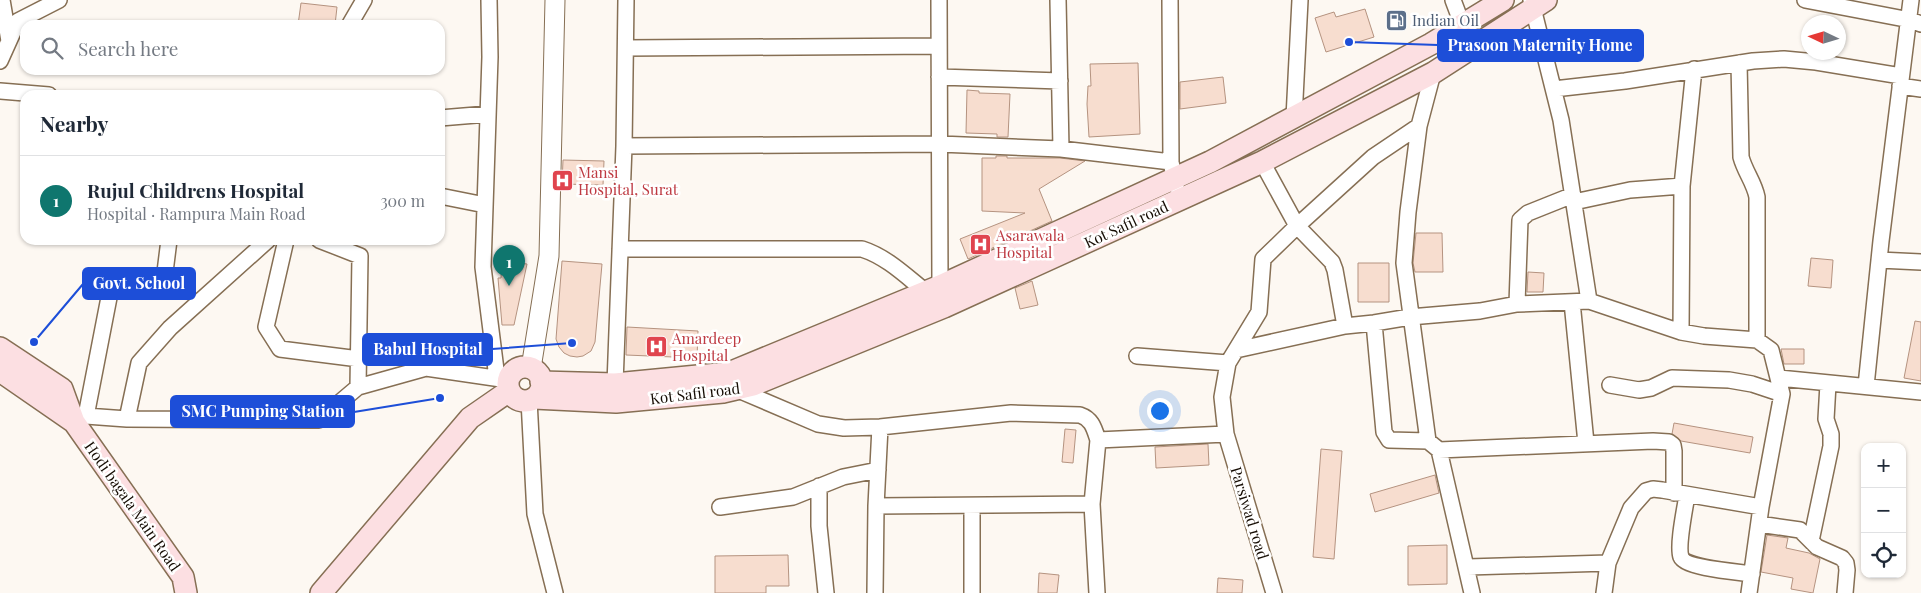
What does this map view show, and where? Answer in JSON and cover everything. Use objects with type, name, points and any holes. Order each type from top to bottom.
[{"type":"main road","name":"Kot Safil road","points":[[534,387],[615,384],[729,373],[933,289],[1173,170],[1294,118],[1432,44],[1502,0]]},
{"type":"main road","name":"Kot Safil road","points":[[534,387],[616,402],[691,396],[736,389],[753,384],[944,307],[1262,162],[1433,73],[1537,2]]},
{"type":"main road","name":"Hodi bagala Main Road","points":[[0,348],[62,389],[183,576],[186,593]]},
{"type":"main road","points":[[321,593],[470,418],[505,383],[511,374],[520,368],[534,387],[518,399],[505,383]]},
{"type":"main road","name":"Hodi bagala Main Road","points":[[0,371],[80,419]]},
{"type":"street","points":[[2,0],[9,41]]},
{"type":"street","points":[[0,61],[18,21],[59,0]]},
{"type":"street","points":[[352,20],[364,0]]},
{"type":"street","points":[[112,282],[80,419],[319,420],[358,387],[426,368],[505,383],[483,267],[490,57],[489,0]]},
{"type":"street","points":[[555,0],[549,256],[534,387],[535,514],[555,593]]},
{"type":"street","points":[[615,384],[624,146],[626,0]]},
{"type":"street","points":[[933,289],[940,144],[938,0]]},
{"type":"street","points":[[1058,0],[1061,149]]},
{"type":"street","points":[[1170,0],[1173,170],[1178,200]]},
{"type":"street","points":[[1294,118],[1300,0]]},
{"type":"street","points":[[1453,0],[1471,48]]},
{"type":"street","points":[[1805,0],[1851,4],[1916,22]]},
{"type":"street","points":[[1866,386],[1900,81],[1916,22],[1911,0]]},
{"type":"street","points":[[1537,2],[1561,120],[1588,301]]},
{"type":"street","points":[[626,48],[939,46]]},
{"type":"street","points":[[1554,89],[1625,81],[1739,62],[1784,59],[1816,62],[1900,81],[1921,89]]},
{"type":"street","points":[[1739,62],[1741,157],[1745,172],[1751,179],[1758,197],[1757,340]]},
{"type":"street","points":[[1681,332],[1682,186],[1694,69]]},
{"type":"street","points":[[1433,73],[1419,126],[1408,212],[1404,263],[1410,317],[1434,445],[1468,567],[1472,593]]},
{"type":"street","points":[[939,77],[1060,81]]},
{"type":"street","points":[[0,91],[20,93]]},
{"type":"street","points":[[445,118],[488,114]]},
{"type":"street","points":[[1232,357],[1259,312],[1263,259],[1373,157],[1419,126]]},
{"type":"street","points":[[624,146],[940,144],[1061,149],[1173,170]]},
{"type":"street","points":[[1262,162],[1297,226],[1332,262],[1345,326]]},
{"type":"street","points":[[1517,304],[1520,220],[1528,213],[1574,198],[1630,190],[1682,186]]},
{"type":"street","points":[[445,197],[485,205]]},
{"type":"street","points":[[163,288],[168,245]]},
{"type":"street","points":[[127,419],[139,363],[170,328],[262,245]]},
{"type":"street","points":[[285,245],[266,327],[280,349],[359,359]]},
{"type":"street","points":[[332,245],[360,256],[358,387]]},
{"type":"street","points":[[620,249],[862,249],[873,252],[933,289],[944,307]]},
{"type":"street","points":[[1879,260],[1921,262]]},
{"type":"street","points":[[1136,356],[1232,357],[1345,326],[1410,317],[1480,311],[1517,304],[1588,301],[1681,332],[1704,336],[1757,340],[1771,350],[1782,394],[1761,507],[1749,593]]},
{"type":"street","points":[[1572,302],[1586,444]]},
{"type":"street","points":[[1374,323],[1384,432],[1389,440],[1434,445],[1586,444],[1653,440],[1669,442],[1673,445],[1681,494],[1679,550],[1681,559],[1686,563],[1698,566],[1752,574]]},
{"type":"street","name":"Parsiwad road","points":[[1232,357],[1222,398],[1226,434],[1274,593]]},
{"type":"street","points":[[1610,385],[1639,390],[1652,388],[1672,378],[1729,380],[1752,384],[1782,394]]},
{"type":"street","points":[[1779,378],[1921,392]]},
{"type":"street","points":[[1811,541],[1831,446],[1831,434],[1826,419],[1828,384]]},
{"type":"street","points":[[736,389],[818,424],[844,428],[880,427],[1011,413],[1080,415],[1088,418],[1092,423],[1098,440],[1092,504],[1097,593]]},
{"type":"street","points":[[875,593],[876,506],[880,427]]},
{"type":"street","points":[[1098,440],[1226,434]]},
{"type":"street","points":[[720,507],[793,497],[843,477],[878,470]]},
{"type":"street","points":[[819,486],[819,526],[826,593]]},
{"type":"street","points":[[1604,593],[1608,563],[1631,508],[1646,491],[1653,489],[1761,507]]},
{"type":"street","points":[[876,506],[1092,504]]},
{"type":"street","points":[[972,506],[972,593]]},
{"type":"street","points":[[1759,524],[1794,528],[1806,534],[1817,546],[1842,558],[1846,563],[1845,593]]},
{"type":"street","points":[[1468,567],[1608,563]]},
{"type":"building","points":[[301,3],[337,7],[336,20],[299,20]]},
{"type":"building","points":[[1365,9],[1374,37],[1326,52],[1315,18],[1334,12],[1336,17]]},
{"type":"building","points":[[1138,63],[1140,134],[1089,137],[1087,104],[1088,86],[1091,86],[1090,64]]},
{"type":"building","points":[[1223,77],[1226,103],[1180,109],[1180,82]]},
{"type":"building","points":[[967,90],[979,91],[979,93],[1010,94],[1008,137],[997,137],[997,134],[966,133]]},
{"type":"building","points":[[996,156],[1007,156],[1007,158],[1060,158],[1085,161],[1039,189],[1052,221],[968,259],[960,239],[1025,213],[982,211],[982,158],[996,158]]},
{"type":"building","points":[[563,160],[604,161],[603,185],[562,184]]},
{"type":"building","points":[[1416,233],[1442,233],[1443,272],[1415,272],[1413,263]]},
{"type":"building","points":[[1811,258],[1833,260],[1831,288],[1808,286]]},
{"type":"building","points":[[502,261],[527,264],[514,325],[502,325],[498,278],[501,278]]},
{"type":"building","points":[[562,261],[602,264],[595,342],[591,351],[583,356],[570,356],[564,353],[556,339]]},
{"type":"building","points":[[1358,263],[1389,263],[1389,302],[1358,302]]},
{"type":"building","points":[[1528,272],[1544,273],[1543,292],[1527,292]]},
{"type":"building","points":[[1032,281],[1038,305],[1020,309],[1015,288]]},
{"type":"building","points":[[1915,321],[1921,322],[1921,381],[1904,378]]},
{"type":"building","points":[[627,327],[698,331],[697,358],[626,355]]},
{"type":"building","points":[[1781,349],[1804,349],[1804,364],[1784,364]]},
{"type":"building","points":[[1674,423],[1753,437],[1750,453],[1681,441],[1672,434]]},
{"type":"building","points":[[1065,429],[1076,430],[1073,463],[1062,462]]},
{"type":"building","points":[[1208,444],[1209,465],[1156,468],[1155,447]]},
{"type":"building","points":[[1321,449],[1342,451],[1334,559],[1313,557]]},
{"type":"building","points":[[1435,475],[1439,493],[1375,512],[1370,494]]},
{"type":"building","points":[[1767,535],[1788,538],[1786,548],[1809,553],[1820,559],[1813,593],[1791,589],[1793,578],[1761,572]]},
{"type":"building","points":[[1447,545],[1447,584],[1408,585],[1408,546]]},
{"type":"building","points":[[788,555],[789,586],[766,586],[766,593],[715,593],[715,556]]},
{"type":"building","points":[[1039,573],[1059,575],[1057,593],[1038,593]]},
{"type":"building","points":[[1218,578],[1243,580],[1242,593],[1217,593]]},
{"type":"place","name":"Indian Oil","points":[[1396,20]]},
{"type":"place","name":"Prasoon Maternity Home","points":[[1349,42]]},
{"type":"place","name":"Mansi Hospital, Surat","points":[[562,181]]},
{"type":"place","name":"Asarawala Hospital","points":[[980,244]]},
{"type":"place","name":"Rujul Childrens Hospital","points":[[509,286]]},
{"type":"place","name":"Govt. School","points":[[34,342]]},
{"type":"place","name":"Babul Hospital","points":[[572,343]]},
{"type":"place","name":"Amardeep Hospital","points":[[656,347]]},
{"type":"place","name":"SMC Pumping Station","points":[[440,398]]}]
